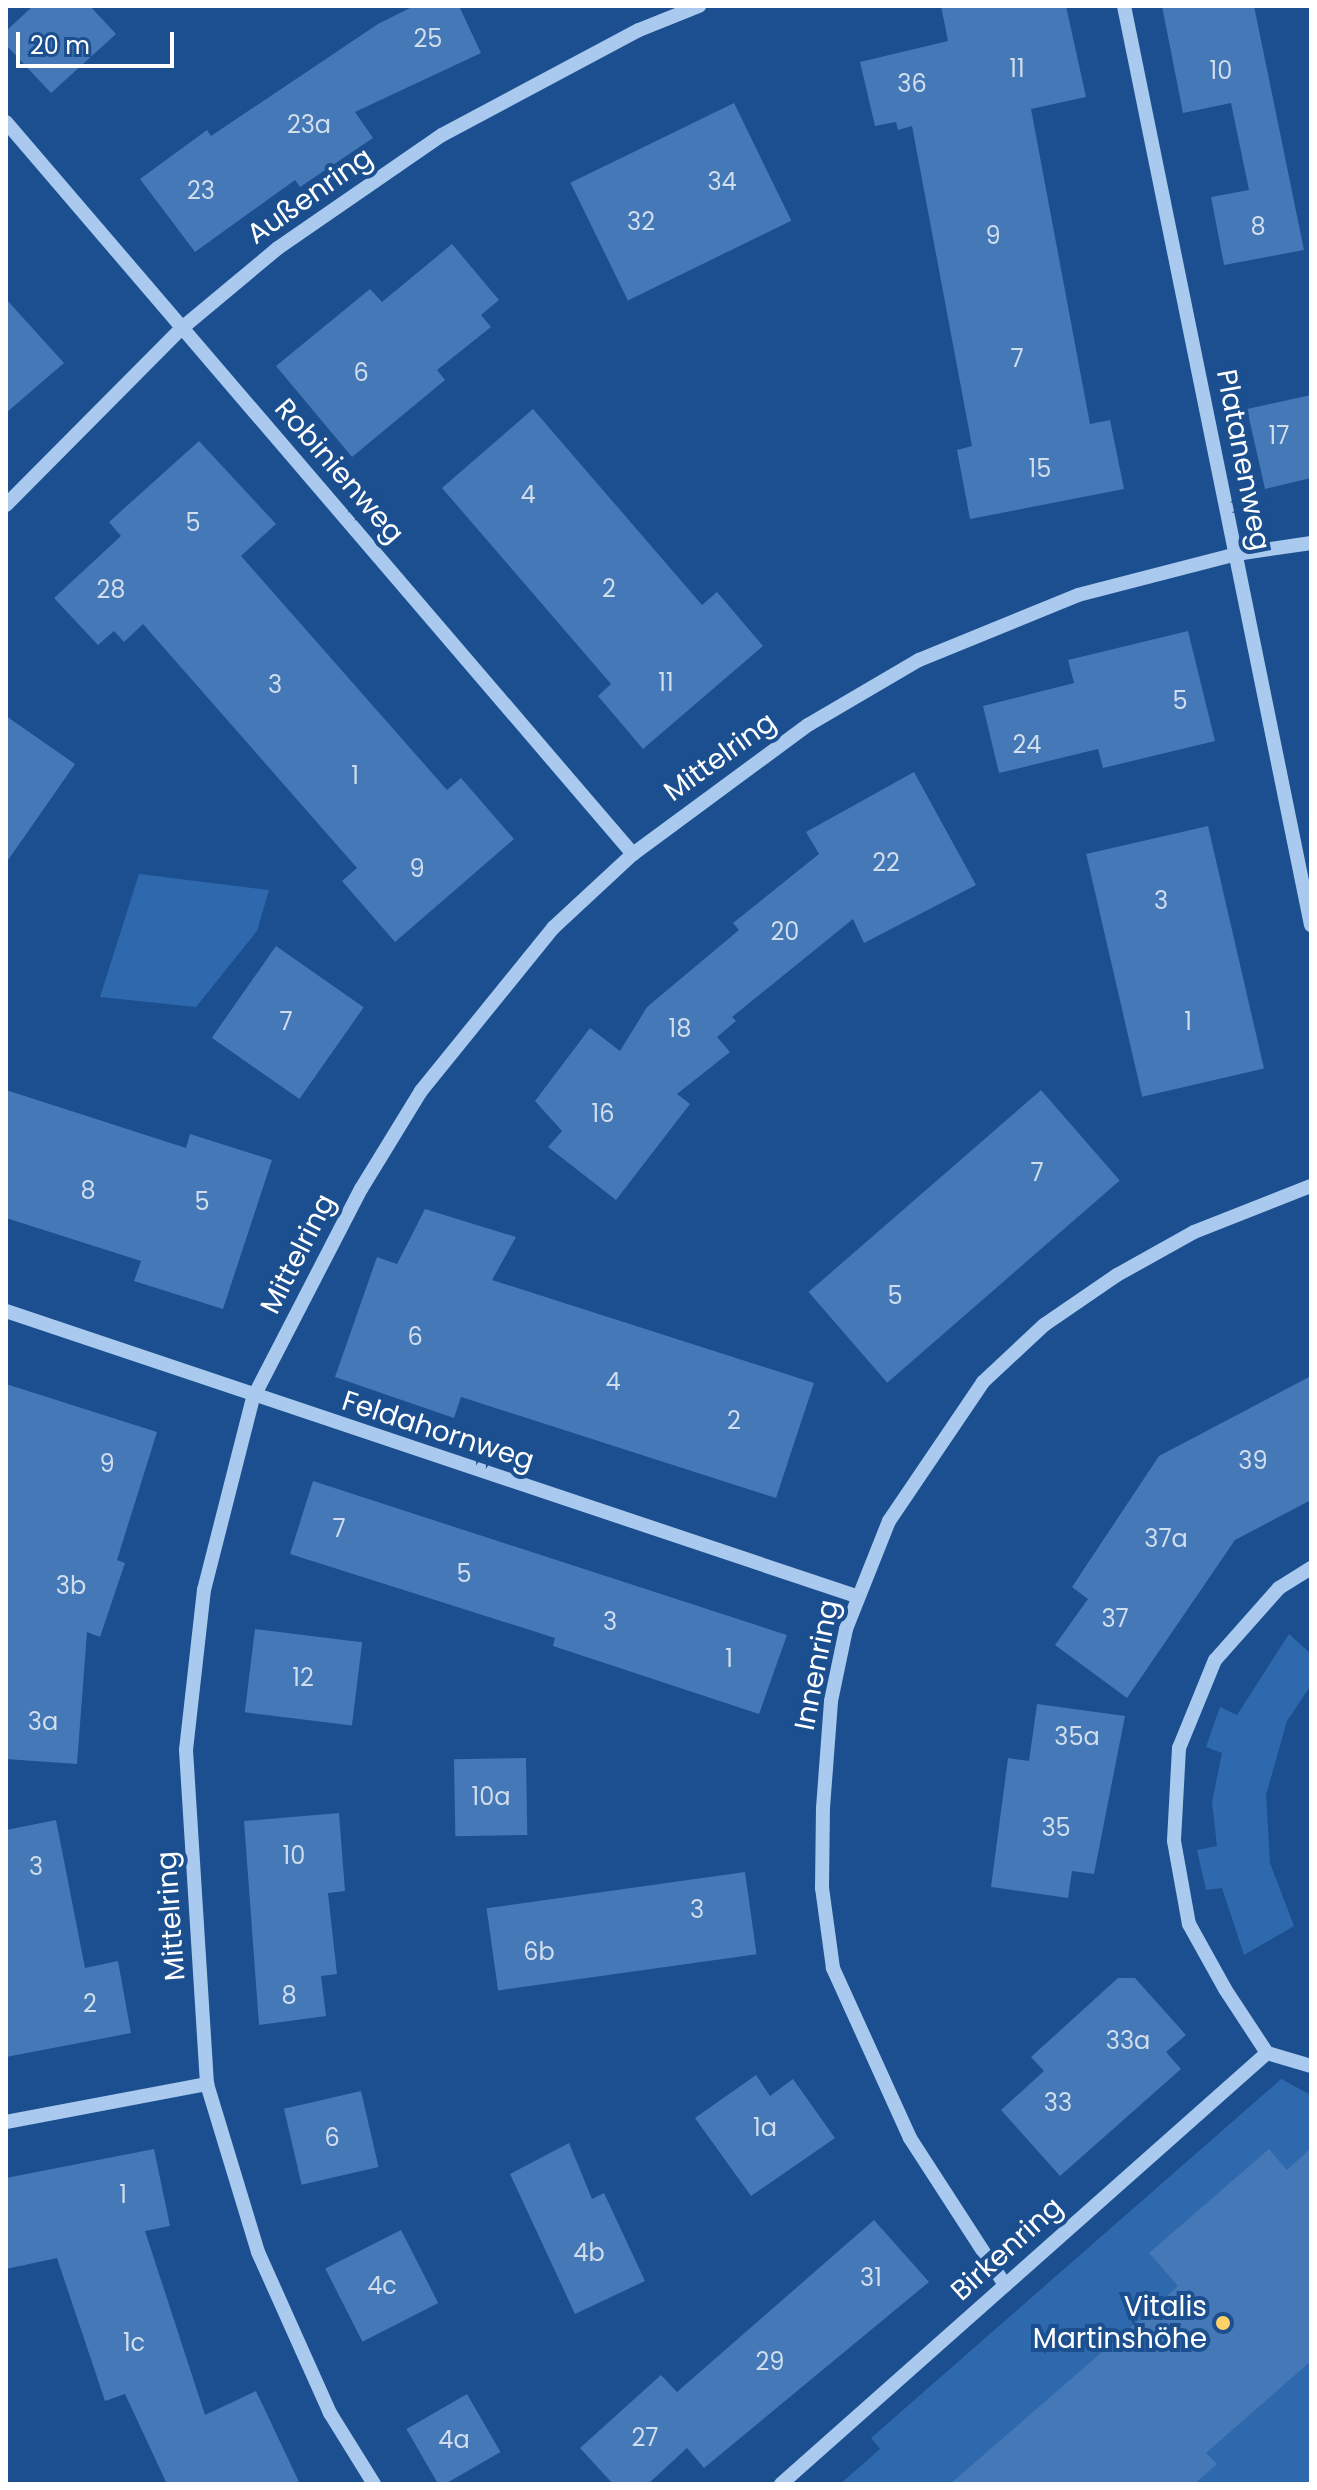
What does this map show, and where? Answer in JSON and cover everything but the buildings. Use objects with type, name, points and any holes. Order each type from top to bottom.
[{"type":"street","name":"Außenring","points":[[6,505],[182,328],[278,248],[442,135],[639,30],[699,6]]},
{"type":"street","name":"Platanenweg","points":[[1124,6],[1311,925]]},
{"type":"street","name":"Robinienweg","points":[[6,122],[633,854]]},
{"type":"street","name":"Mittelring","points":[[374,2484],[330,2413],[258,2252],[207,2084],[186,1750],[204,1590],[253,1398],[361,1189],[421,1091],[553,928],[633,854],[808,725],[919,660],[1078,595],[1236,554],[1311,543]]},
{"type":"street","name":"Innenring","points":[[1005,2285],[910,2138],[833,1968],[822,1888],[823,1808],[831,1701],[856,1596],[889,1521],[933,1450],[983,1382],[1044,1325],[1194,1232],[1311,1186]]},
{"type":"street","name":"Feldahornweg","points":[[6,1311],[253,1398],[856,1596]]},
{"type":"street","points":[[1311,1568],[1279,1588],[1215,1660],[1179,1748],[1174,1841],[1189,1924],[1267,2053],[1311,2066]]},
{"type":"street","name":"Birkenring","points":[[781,2484],[1267,2053]]},
{"type":"street","points":[[6,2122],[207,2084]]},
{"type":"shaded area","points":[[139,874],[269,890],[257,931],[196,1007],[100,997]]},
{"type":"shaded area","points":[[1289,1634],[1311,1654],[1311,1685],[1287,1721],[1266,1795],[1270,1863],[1294,1926],[1244,1955],[1222,1888],[1206,1890],[1197,1850],[1217,1846],[1212,1802],[1222,1753],[1206,1747],[1220,1707],[1237,1715]]},
{"type":"shaded area","points":[[1281,2079],[1311,2095],[1311,2484],[840,2484],[880,2449],[871,2438]]},
{"type":"place","name":"Vitalis Martinshöhe","points":[[1223,2323]]}]
